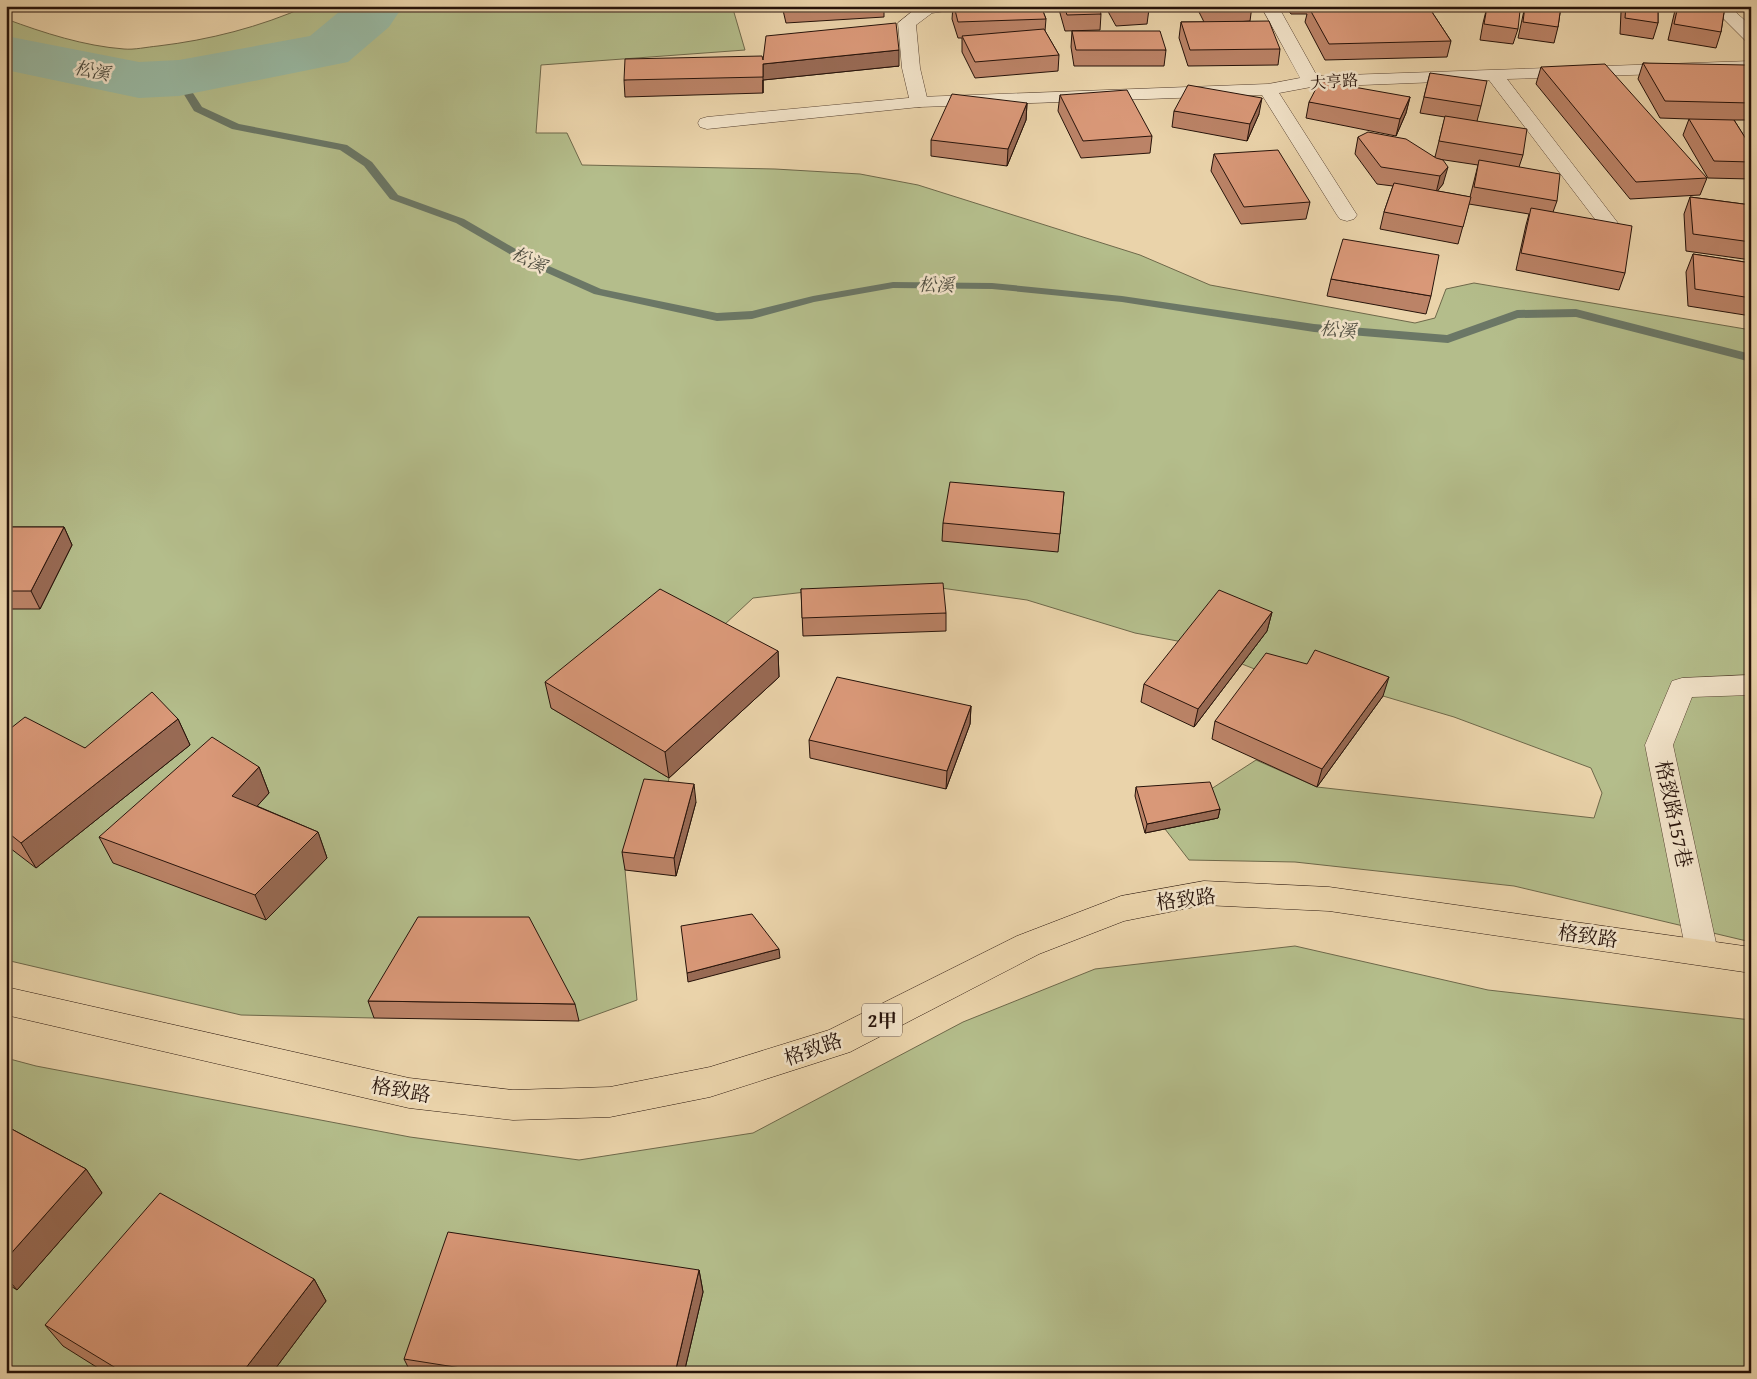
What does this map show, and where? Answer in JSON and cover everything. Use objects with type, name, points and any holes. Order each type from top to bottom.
[{"type":"main road","name":"格致路","points":[[6,1001],[409,1093],[522,1105],[619,1100],[710,1082],[838,1042],[1028,945],[1121,909],[1204,893],[1329,899],[1751,960]]},
{"type":"street","points":[[919,102],[911,68],[907,23],[927,8],[946,6]]},
{"type":"street","points":[[1268,6],[1311,82]]},
{"type":"street","points":[[1719,6],[1751,36]]},
{"type":"street","name":"大亨路","points":[[707,123],[919,102],[1268,89],[1311,82],[1494,74],[1748,69]]},
{"type":"street","points":[[1494,74],[1611,227]]},
{"type":"street","points":[[1268,89],[1347,215]]},
{"type":"street","name":"格致路157巷","points":[[1702,952],[1659,746],[1682,688],[1751,685]]},
{"type":"green space","points":[[307,6],[755,6],[733,9],[745,50],[541,65],[536,133],[567,133],[582,165],[775,169],[860,174],[918,185],[1140,255],[1210,285],[1415,323],[1435,318],[1446,289],[1474,283],[1751,330],[1751,942],[1514,886],[1295,862],[1189,860],[1165,829],[1218,818],[1208,791],[1256,760],[1317,787],[1594,818],[1602,793],[1591,768],[1454,717],[1383,696],[1311,669],[1262,672],[1242,664],[1267,631],[1188,643],[1135,633],[1027,600],[941,588],[841,588],[753,598],[709,639],[551,708],[669,778],[665,799],[625,870],[637,1000],[579,1021],[533,935],[374,1018],[241,1015],[6,960],[6,19],[79,42],[132,49],[196,40],[234,32]]},
{"type":"green space","points":[[1295,946],[1488,990],[1751,1020],[1751,1373],[6,1373],[6,1058],[36,1066],[410,1137],[579,1160],[753,1133],[963,1022],[1095,969]]},
{"type":"building","points":[[954,6],[1041,6],[1046,19],[958,22]]},
{"type":"building","points":[[1064,6],[1099,6],[1101,14],[1067,15]]},
{"type":"building","points":[[1115,6],[1147,6],[1149,9],[1117,10]]},
{"type":"building","points":[[1308,6],[1428,6],[1451,41],[1329,44]]},
{"type":"building","points":[[1525,6],[1561,6],[1558,27],[1523,22]]},
{"type":"building","points":[[1626,6],[1658,6],[1658,23],[1625,18]]},
{"type":"building","points":[[1678,6],[1725,6],[1721,32],[1674,24]]},
{"type":"building","points":[[1487,7],[1520,11],[1518,29],[1484,24]]},
{"type":"building","points":[[1269,21],[1280,49],[1190,50],[1181,22]]},
{"type":"building","points":[[896,23],[899,50],[763,64],[763,77],[624,80],[625,59],[762,56],[763,60],[766,36]]},
{"type":"building","points":[[1044,29],[1059,55],[975,62],[962,36]]},
{"type":"building","points":[[1072,31],[1160,31],[1166,50],[1076,50]]},
{"type":"building","points":[[1643,63],[1746,65],[1751,72],[1751,103],[1665,101]]},
{"type":"building","points":[[1605,64],[1707,178],[1636,182],[1541,67]]},
{"type":"building","points":[[1430,73],[1487,81],[1481,106],[1424,97]]},
{"type":"building","points":[[1320,81],[1410,97],[1400,119],[1309,102]]},
{"type":"building","points":[[1188,85],[1262,98],[1250,124],[1174,111]]},
{"type":"building","points":[[1127,90],[1152,136],[1083,141],[1060,95]]},
{"type":"building","points":[[952,94],[1027,103],[1008,149],[931,140]]},
{"type":"building","points":[[1445,116],[1527,129],[1523,155],[1439,141]]},
{"type":"building","points":[[1689,119],[1734,120],[1751,147],[1751,162],[1714,161]]},
{"type":"building","points":[[1368,132],[1406,139],[1436,158],[1443,160],[1448,167],[1440,176],[1381,167],[1358,137]]},
{"type":"building","points":[[1278,150],[1310,202],[1244,207],[1214,154]]},
{"type":"building","points":[[1479,160],[1560,174],[1557,201],[1474,187]]},
{"type":"building","points":[[1394,183],[1471,197],[1463,227],[1384,212]]},
{"type":"building","points":[[1690,197],[1751,205],[1751,242],[1693,234]]},
{"type":"building","points":[[1531,208],[1632,226],[1625,273],[1521,253]]},
{"type":"building","points":[[1343,239],[1439,255],[1431,296],[1331,279]]},
{"type":"building","points":[[1693,254],[1751,263],[1751,298],[1695,289]]},
{"type":"building","points":[[950,482],[1064,492],[1060,534],[943,523]]},
{"type":"building","points":[[6,527],[64,527],[31,591],[6,591]]},
{"type":"building","points":[[943,583],[946,613],[802,618],[801,589]]},
{"type":"building","points":[[660,589],[778,651],[665,752],[545,682]]},
{"type":"building","points":[[1219,590],[1272,612],[1198,709],[1144,684]]},
{"type":"building","points":[[1315,650],[1389,677],[1322,769],[1215,721],[1266,653],[1307,664]]},
{"type":"building","points":[[837,677],[971,706],[947,771],[809,740]]},
{"type":"building","points":[[152,692],[178,719],[21,843],[6,831],[6,732],[25,717],[85,748]]},
{"type":"building","points":[[212,737],[259,767],[232,796],[318,832],[255,895],[99,837]]},
{"type":"building","points":[[644,779],[694,784],[674,858],[622,852]]},
{"type":"building","points":[[1210,782],[1220,809],[1147,824],[1136,787]]},
{"type":"building","points":[[752,914],[779,949],[687,973],[681,926]]},
{"type":"building","points":[[418,917],[529,917],[575,1004],[368,1001]]},
{"type":"building","points":[[6,1126],[86,1169],[6,1259]]},
{"type":"building","points":[[160,1193],[314,1279],[242,1373],[124,1373],[45,1325]]},
{"type":"building","points":[[448,1232],[699,1270],[675,1373],[493,1373],[404,1359]]},
{"type":"waterway","name":"松溪","points":[[6,53],[139,80],[179,78],[328,50],[369,15],[376,6]]},
{"type":"waterway","name":"松溪","points":[[179,78],[198,109],[236,127],[343,147],[368,164],[394,197],[460,221],[529,261],[598,292],[717,317],[752,315],[813,299],[893,285],[992,286],[1122,299],[1314,328],[1448,339],[1517,314],[1576,313],[1751,358]]}]
